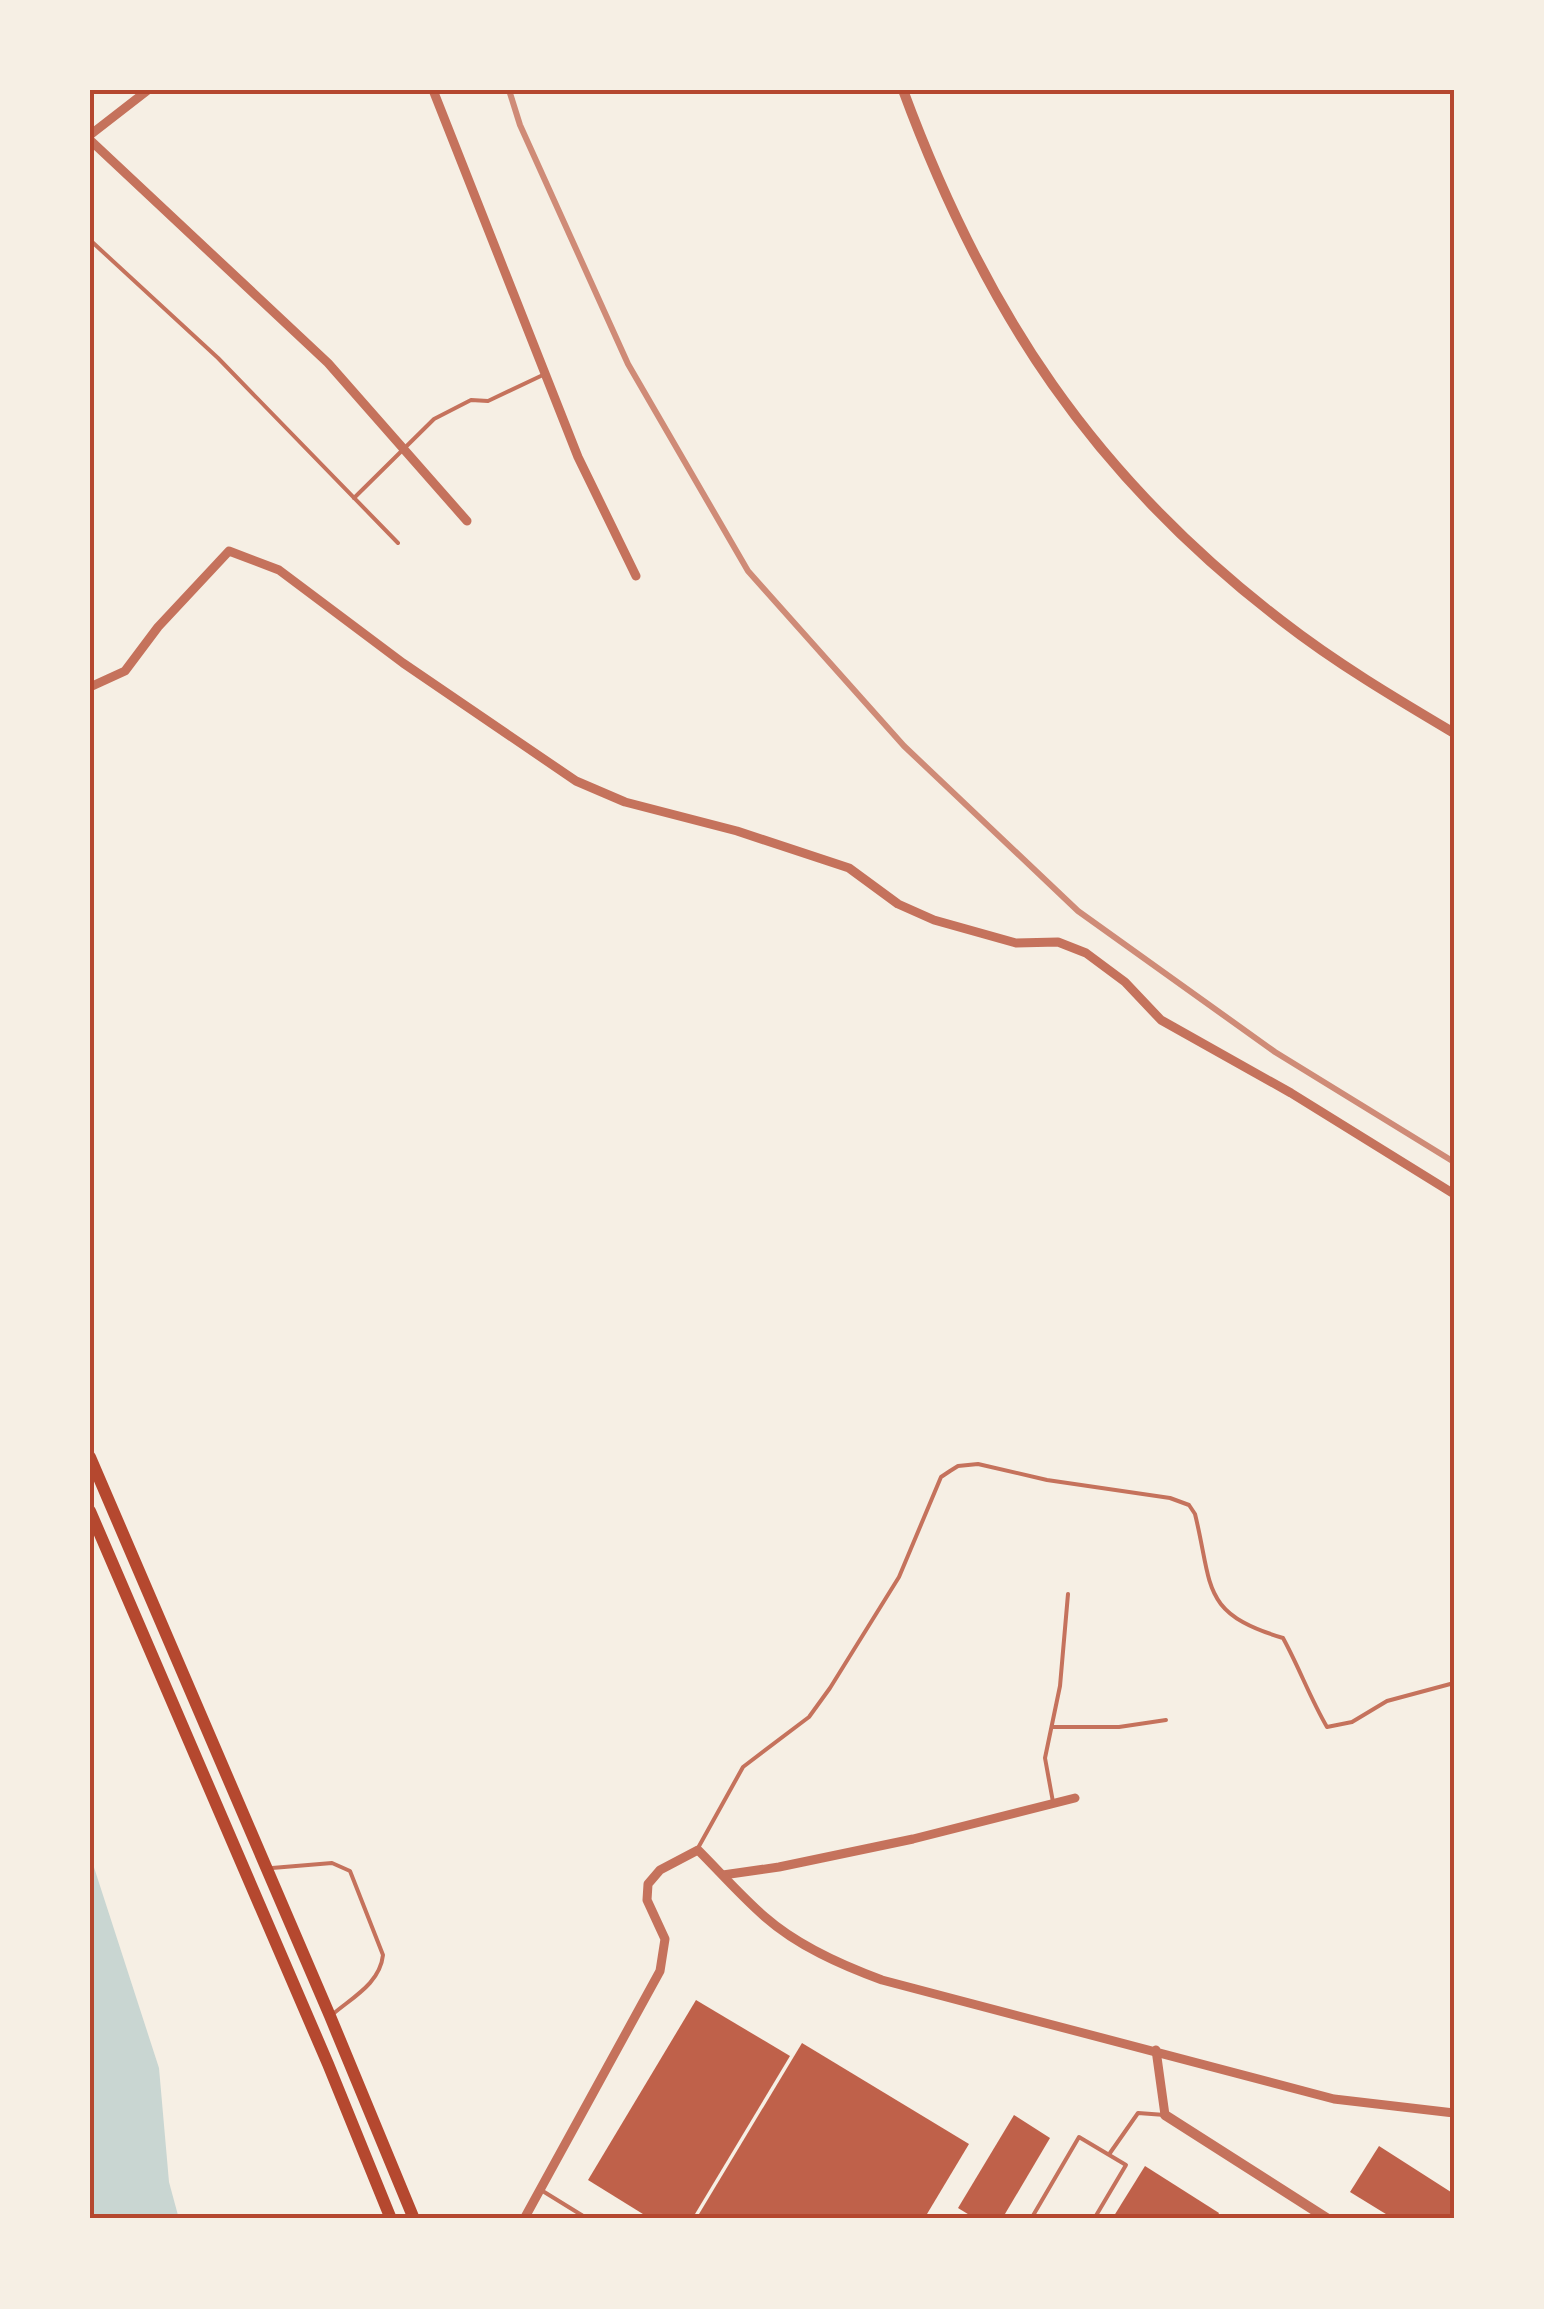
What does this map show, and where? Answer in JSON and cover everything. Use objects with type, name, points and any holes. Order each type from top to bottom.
[{"type":"main road","points":[[90,1457],[414,2219]]},
{"type":"main road","points":[[90,1511],[391,2219]]},
{"type":"street","points":[[148,90],[90,137],[328,363],[468,521]]},
{"type":"street","points":[[432,90],[578,457],[636,576]]},
{"type":"street","points":[[903,90],[949,205],[987,283],[1037,364],[1119,471],[1188,543],[1283,622],[1355,673],[1454,733]]},
{"type":"street","points":[[90,686],[124,672],[158,626],[229,551],[280,570],[403,663],[534,756],[576,781],[625,802],[737,831],[849,868],[898,904],[934,920],[1016,943],[1058,942],[1072,946],[1125,982],[1161,1020],[1290,1092],[1454,1194]]},
{"type":"street","points":[[723,1875],[779,1868],[1075,1798]]},
{"type":"street","points":[[524,2219],[660,1971],[665,1939],[647,1900],[648,1884],[660,1870],[698,1850],[776,1925],[808,1946],[882,1980],[1334,2098],[1454,2114]]},
{"type":"street","points":[[1156,2050],[1164,2114],[1328,2219]]},
{"type":"lane","points":[[90,240],[218,358],[398,543]]},
{"type":"lane","points":[[354,498],[434,419],[470,400],[488,401],[545,374]]},
{"type":"lane","points":[[698,1850],[743,1768],[808,1717],[830,1688],[899,1576],[942,1477],[958,1466],[988,1466],[1047,1480],[1170,1498],[1189,1505],[1195,1514],[1214,1596],[1235,1618],[1253,1629],[1283,1638],[1327,1726],[1352,1722],[1387,1701],[1454,1683]]},
{"type":"lane","points":[[1053,1805],[1046,1758],[1060,1686],[1068,1594]]},
{"type":"lane","points":[[1052,1727],[1119,1726],[1166,1720]]},
{"type":"lane","points":[[267,1868],[332,1864],[350,1871],[383,1955],[372,1981],[330,2016]]},
{"type":"lane","points":[[1109,2155],[1138,2114],[1164,2114]]},
{"type":"lane","points":[[1031,2219],[1080,2137],[1126,2165],[1094,2219]]},
{"type":"lane","points":[[540,2189],[588,2219]]},
{"type":"shaded area","points":[[90,1855],[159,2068],[169,2182],[179,2219],[90,2219]]},
{"type":"building","points":[[696,2000],[790,2056],[692,2219],[651,2219],[588,2180]]},
{"type":"building","points":[[802,2043],[969,2144],[924,2219],[696,2219]]},
{"type":"building","points":[[1014,2115],[1050,2138],[1002,2219],[976,2219],[958,2208]]},
{"type":"building","points":[[1379,2146],[1454,2194],[1454,2219],[1394,2219],[1350,2192]]},
{"type":"building","points":[[1145,2166],[1219,2213],[1216,2219],[1112,2219]]},
{"type":"railway","points":[[509,90],[520,125],[628,364],[748,571],[904,746],[1078,911],[1275,1052],[1454,1162]]}]
